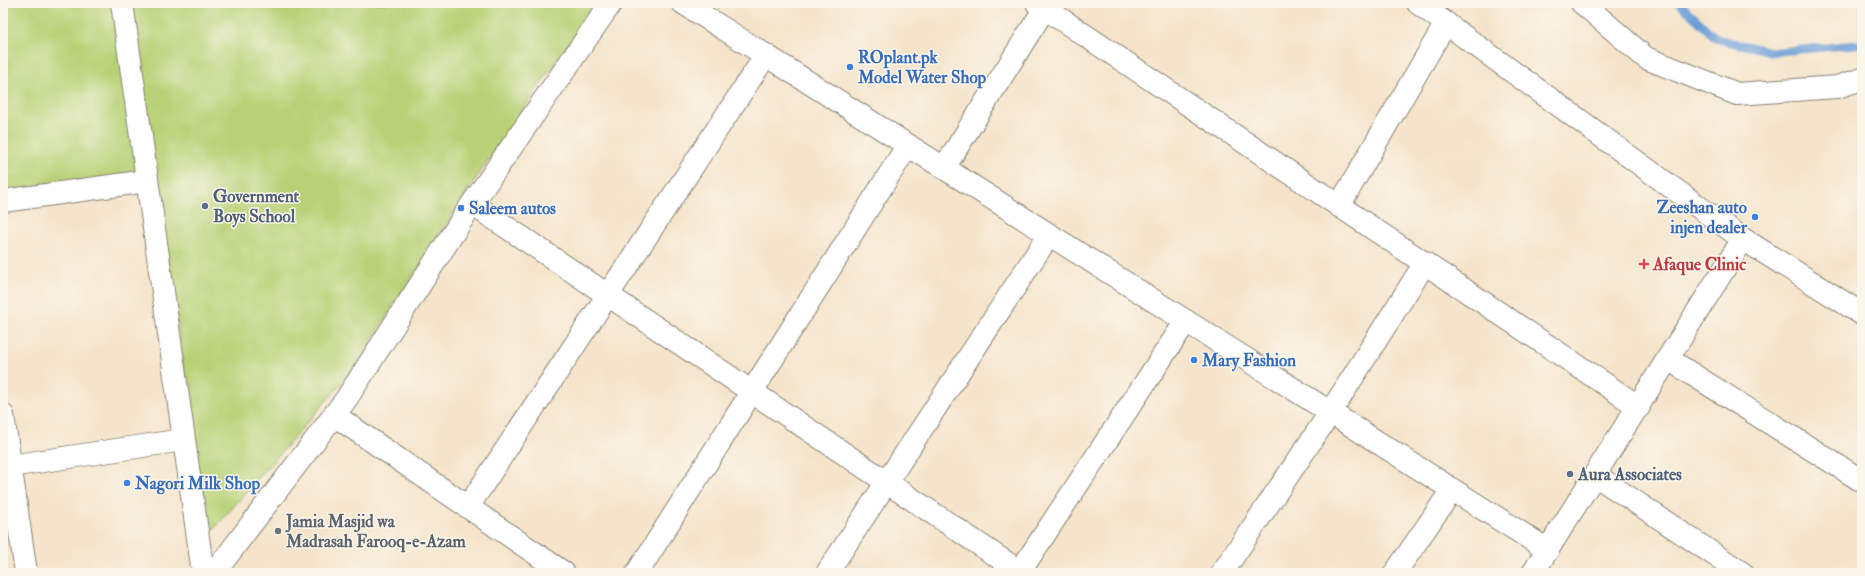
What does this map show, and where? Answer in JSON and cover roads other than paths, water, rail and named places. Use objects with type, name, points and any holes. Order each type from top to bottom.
[{"type":"street","points":[[122,3],[183,440],[212,569]]},
{"type":"street","points":[[212,569],[347,398],[472,204],[610,3]]},
{"type":"street","points":[[683,3],[1548,550]]},
{"type":"street","points":[[1418,3],[1743,239],[1862,314]]},
{"type":"street","points":[[1582,3],[1646,58],[1737,94],[1837,87],[1862,79]]},
{"type":"street","points":[[944,168],[1043,5],[1638,407]]},
{"type":"street","points":[[1339,206],[1446,23]]},
{"type":"street","points":[[468,507],[766,55]]},
{"type":"street","points":[[637,573],[908,146]]},
{"type":"street","points":[[3,201],[147,182]]},
{"type":"street","points":[[472,204],[1020,573],[1186,322]]},
{"type":"street","points":[[827,573],[1049,235]]},
{"type":"street","points":[[1533,573],[1743,239]]},
{"type":"street","points":[[1222,573],[1330,413],[1425,263]]},
{"type":"street","points":[[1668,359],[1862,481]]},
{"type":"street","points":[[3,415],[7,466],[26,573]]},
{"type":"street","points":[[334,415],[564,573]]},
{"type":"street","points":[[7,466],[183,440]]},
{"type":"street","points":[[1595,475],[1742,573]]},
{"type":"street","points":[[1395,573],[1452,490]]},
{"type":"waterway","points":[[1679,3],[1717,39],[1773,52],[1862,44]]},
{"type":"place","name":"ROplant.pk Model Water Shop","points":[[850,67]]},
{"type":"place","name":"Government Boys School","points":[[205,206]]},
{"type":"place","name":"Saleem autos","points":[[461,208]]},
{"type":"place","name":"Zeeshan auto injen dealer","points":[[1755,217]]},
{"type":"place","name":"Afaque Clinic","points":[[1644,264]]},
{"type":"place","name":"Mary Fashion","points":[[1194,360]]},
{"type":"place","name":"Aura Associates","points":[[1570,474]]},
{"type":"place","name":"Nagori Milk Shop","points":[[127,483]]},
{"type":"place","name":"Jamia Masjid wa Madrasah Farooq-e-Azam","points":[[278,531]]}]
